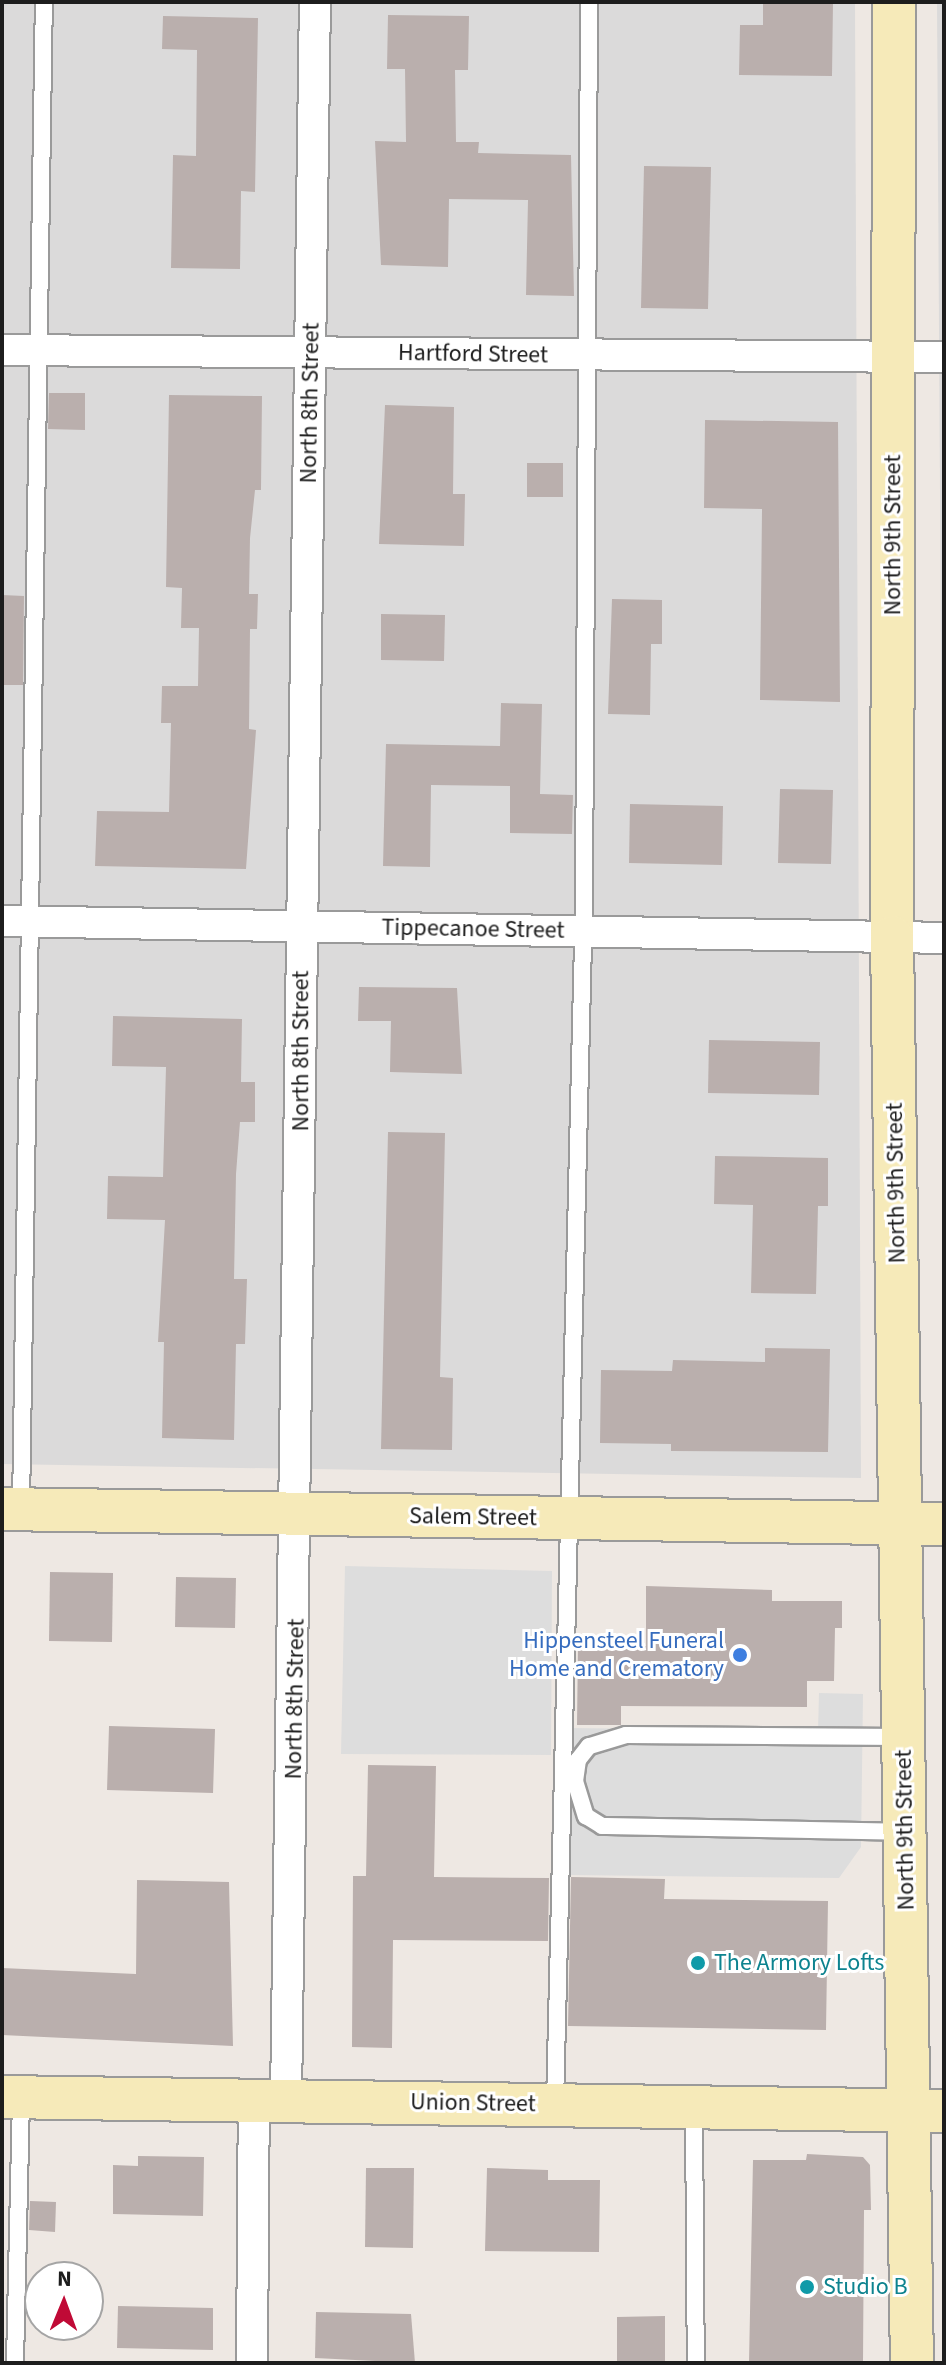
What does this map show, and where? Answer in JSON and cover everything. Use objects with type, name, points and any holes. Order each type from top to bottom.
[{"type":"main road","name":"North 9th Street","points":[[894,2],[892,937],[905,1832],[926,2110],[912,2363]]},
{"type":"main road","name":"Salem Street","points":[[12,1509],[944,1524]]},
{"type":"main road","name":"Union Street","points":[[12,2097],[926,2110]]},
{"type":"street","name":"North 8th Street","points":[[252,2363],[270,2099],[297,1515],[315,2]]},
{"type":"street","name":"Hartford Street","points":[[2,350],[944,357]]},
{"type":"street","name":"Tippecanoe Street","points":[[16,921],[944,938]]},
{"type":"lane","points":[[12,1509],[16,921],[39,350],[44,2]]},
{"type":"lane","points":[[555,2105],[567,1519],[584,931],[589,2]]},
{"type":"lane","points":[[904,1737],[626,1735],[589,1746],[578,1760],[575,1781],[586,1816],[613,1828],[905,1832]]},
{"type":"lane","points":[[12,2097],[15,2363]]},
{"type":"lane","points":[[694,2106],[696,2363]]},
{"type":"shaded area","points":[[2,2],[855,2],[861,1478],[2,1464]]},
{"type":"shaded area","points":[[937,2],[944,2],[944,1148]]},
{"type":"shaded area","points":[[345,1566],[552,1571],[551,1755],[341,1754]]},
{"type":"shaded area","points":[[819,1693],[863,1694],[861,1847],[839,1878],[567,1875],[569,1728],[818,1731]]},
{"type":"building","points":[[763,2],[833,2],[832,76],[739,75],[740,25],[763,25]]},
{"type":"building","points":[[388,15],[469,16],[468,70],[455,70],[456,142],[479,142],[478,153],[571,155],[574,296],[526,295],[528,200],[449,199],[448,267],[381,265],[375,141],[406,142],[405,69],[387,69]]},
{"type":"building","points":[[163,16],[258,18],[255,192],[241,191],[240,269],[171,268],[173,155],[196,156],[197,50],[162,49]]},
{"type":"building","points":[[644,166],[711,167],[708,309],[641,308]]},
{"type":"building","points":[[49,393],[85,393],[85,430],[48,429]]},
{"type":"building","points":[[169,395],[262,396],[261,490],[255,490],[250,538],[249,594],[258,594],[257,629],[250,629],[249,729],[256,730],[246,869],[95,866],[97,811],[169,812],[171,723],[161,723],[162,686],[198,686],[199,628],[181,628],[182,588],[166,587]]},
{"type":"building","points":[[385,405],[454,407],[453,494],[465,494],[464,546],[379,544]]},
{"type":"building","points":[[705,420],[838,422],[840,702],[760,700],[762,509],[704,508]]},
{"type":"building","points":[[527,463],[563,463],[563,497],[527,497]]},
{"type":"building","points":[[2,595],[24,596],[23,685],[2,685]]},
{"type":"building","points":[[612,599],[662,600],[662,644],[651,644],[650,715],[608,714]]},
{"type":"building","points":[[381,614],[445,615],[444,661],[381,660]]},
{"type":"building","points":[[501,703],[542,704],[540,794],[573,795],[572,834],[510,833],[510,786],[431,785],[430,867],[383,866],[386,744],[500,746]]},
{"type":"building","points":[[780,789],[833,790],[831,864],[778,863]]},
{"type":"building","points":[[630,804],[723,806],[722,865],[629,863]]},
{"type":"building","points":[[359,987],[457,988],[462,1074],[390,1072],[391,1021],[358,1021]]},
{"type":"building","points":[[113,1016],[242,1019],[241,1082],[255,1082],[255,1122],[240,1122],[236,1174],[234,1279],[247,1279],[245,1344],[236,1344],[234,1440],[162,1438],[164,1342],[158,1342],[165,1220],[107,1219],[108,1176],[163,1177],[166,1067],[112,1066]]},
{"type":"building","points":[[709,1040],[820,1042],[819,1095],[708,1093]]},
{"type":"building","points":[[388,1132],[445,1133],[440,1377],[453,1378],[452,1450],[381,1449]]},
{"type":"building","points":[[715,1156],[828,1158],[828,1206],[818,1206],[816,1294],[751,1293],[753,1205],[714,1204]]},
{"type":"building","points":[[765,1348],[830,1349],[828,1452],[671,1451],[671,1444],[600,1443],[601,1370],[672,1371],[673,1360],[765,1362]]},
{"type":"building","points":[[50,1572],[113,1573],[112,1642],[49,1641]]},
{"type":"building","points":[[176,1577],[236,1578],[235,1628],[175,1627]]},
{"type":"building","name":"Hippensteel Funeral Home and Crematory","points":[[646,1586],[772,1590],[772,1601],[842,1601],[842,1628],[835,1628],[834,1681],[807,1681],[807,1707],[621,1706],[621,1725],[577,1725],[578,1645],[646,1646]]},
{"type":"building","points":[[109,1726],[215,1729],[213,1793],[107,1790]]},
{"type":"building","points":[[368,1765],[436,1766],[434,1877],[549,1878],[548,1941],[393,1940],[392,2048],[352,2047],[353,1876],[366,1876]]},
{"type":"building","name":"The Armory Lofts","points":[[571,1877],[665,1879],[664,1899],[828,1901],[826,2030],[568,2026]]},
{"type":"building","points":[[137,1880],[229,1882],[233,2046],[2,2035],[2,1968],[136,1974]]},
{"type":"building","name":"Studio B","points":[[807,2154],[863,2157],[870,2165],[871,2210],[864,2210],[863,2363],[749,2363],[753,2160],[806,2160]]},
{"type":"building","points":[[138,2156],[204,2157],[203,2216],[113,2214],[113,2165],[138,2166]]},
{"type":"building","points":[[366,2168],[414,2168],[413,2248],[365,2247]]},
{"type":"building","points":[[487,2168],[548,2170],[548,2180],[600,2180],[599,2252],[485,2251]]},
{"type":"building","points":[[30,2201],[56,2202],[55,2232],[29,2230]]},
{"type":"building","points":[[118,2306],[213,2308],[213,2350],[117,2348]]},
{"type":"building","points":[[316,2312],[411,2314],[415,2363],[315,2358]]},
{"type":"building","points":[[665,2316],[665,2363],[617,2363],[617,2317]]},
{"type":"place","name":"Hippensteel Funeral Home and Crematory","points":[[740,1655]]},
{"type":"place","name":"The Armory Lofts","points":[[698,1963]]},
{"type":"place","name":"Studio B","points":[[807,2287]]}]
